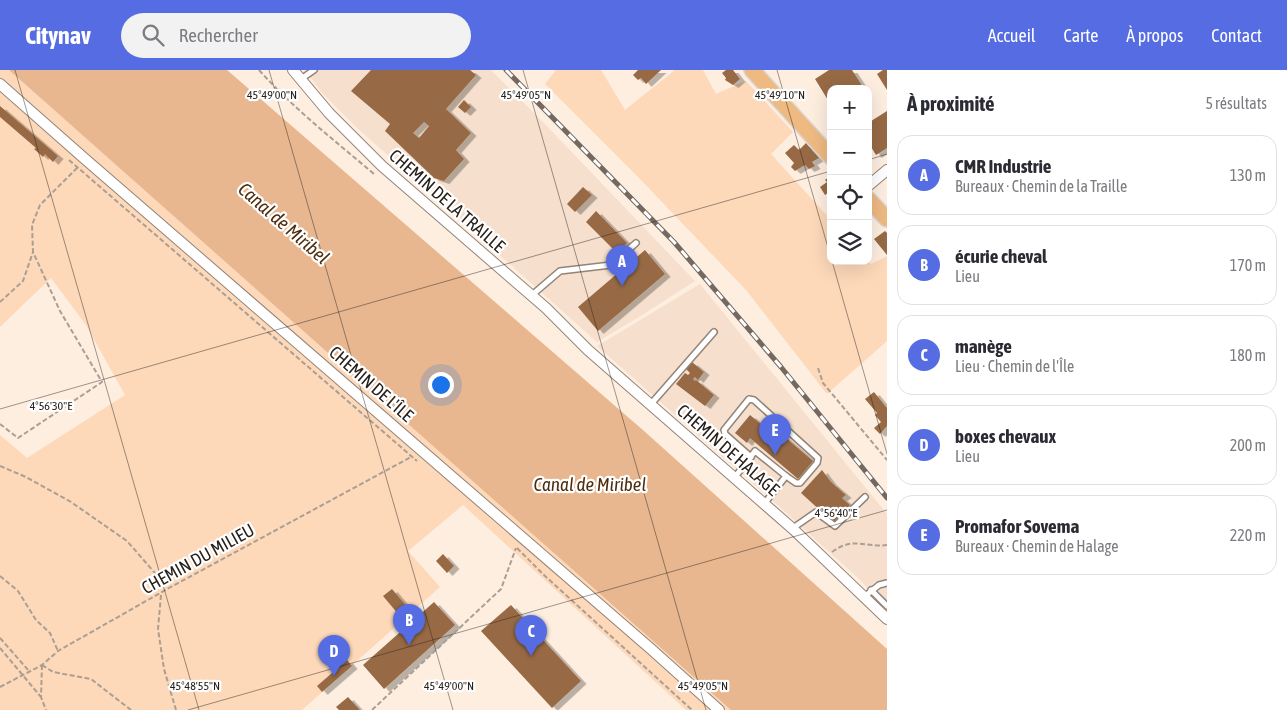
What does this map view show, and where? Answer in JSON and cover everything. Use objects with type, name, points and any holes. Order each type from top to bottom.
[{"type":"main road","points":[[752,70],[827,153]]},
{"type":"main road","points":[[872,203],[887,219]]},
{"type":"street","name":"CHEMIN DE LA TRAILLE","points":[[292,70],[328,113],[382,166],[531,296],[588,350]]},
{"type":"street","name":"CHEMIN DE L'ÎLE","points":[[0,84],[644,642],[719,710]]},
{"type":"street","points":[[872,183],[887,170]]},
{"type":"street","name":"CHEMIN DE HALAGE","points":[[588,350],[867,594],[887,619]]},
{"type":"lane","points":[[300,79],[314,70]]},
{"type":"lane","points":[[531,296],[560,271],[611,265],[636,243]]},
{"type":"lane","points":[[651,405],[714,332]]},
{"type":"lane","points":[[735,478],[751,457],[755,451],[796,483],[800,483],[817,463],[818,458],[754,400],[750,399],[724,430],[725,434],[751,457]]},
{"type":"lane","points":[[764,504],[786,476]]},
{"type":"lane","points":[[793,529],[816,512],[835,526],[865,497]]},
{"type":"lane","points":[[887,583],[879,585],[867,594],[887,606]]},
{"type":"path","points":[[0,302],[23,281],[33,252],[32,225],[40,205],[78,168]]},
{"type":"path","points":[[0,424],[18,438],[102,382],[60,311],[33,252]]},
{"type":"path","points":[[818,368],[822,383],[887,460]]},
{"type":"path","name":"CHEMIN DU MILIEU","points":[[0,687],[42,665],[58,651],[169,588],[411,457]]},
{"type":"path","points":[[0,466],[26,477],[71,502],[127,541],[169,588]]},
{"type":"path","points":[[825,558],[836,549],[852,543],[858,542],[877,546],[887,545]]},
{"type":"path","points":[[372,710],[501,589],[517,548],[544,576],[692,710]]},
{"type":"path","points":[[0,576],[18,591],[36,620],[50,633],[58,651]]},
{"type":"path","points":[[161,594],[158,629],[164,669],[176,710]]},
{"type":"path","points":[[0,638],[30,671]]},
{"type":"path","points":[[0,648],[41,697],[46,710]]},
{"type":"path","points":[[41,697],[42,665]]},
{"type":"path","points":[[42,665],[53,672],[91,679],[132,710]]},
{"type":"shaded area","points":[[0,70],[9,70],[734,710],[686,710],[463,505],[408,551],[440,587],[302,710],[0,710],[0,435],[27,458],[125,395],[86,325],[51,278],[0,327]]},
{"type":"shaded area","points":[[305,70],[491,70],[695,281],[597,342],[356,127],[323,94]]},
{"type":"shaded area","points":[[556,70],[601,70],[625,110],[675,70],[703,70],[716,94],[746,81],[793,132],[771,154],[827,216],[827,265],[872,265],[887,256],[887,341],[827,394],[746,290],[641,180],[545,84]]},
{"type":"shaded area","points":[[700,284],[887,514],[887,609],[860,580],[783,510],[597,346]]},
{"type":"water","name":"Canal de Miribel","points":[[9,70],[227,70],[644,431],[887,649],[887,710],[731,710]]},
{"type":"building","points":[[371,70],[470,70],[476,75],[446,109],[471,133],[456,150],[464,159],[444,181],[434,178],[385,131],[390,124],[351,91]],"holes":[[[424,122],[429,126],[419,138],[413,133]]]},
{"type":"building","points":[[638,70],[661,70],[646,84],[641,78],[638,80],[633,75]]},
{"type":"building","points":[[726,70],[733,70],[740,79],[733,85],[725,80],[726,78],[722,73]]},
{"type":"building","points":[[829,70],[852,70],[862,85],[827,85],[827,98],[815,79]]},
{"type":"building","points":[[887,70],[887,90],[877,74]]},
{"type":"building","points":[[464,100],[471,107],[465,113],[458,107]]},
{"type":"building","points":[[0,106],[58,156],[53,162],[45,154],[43,157],[34,149],[36,148],[0,117]]},
{"type":"building","points":[[887,111],[887,148],[876,155],[872,148],[872,120]]},
{"type":"building","points":[[806,143],[819,158],[812,162],[815,166],[809,169],[805,165],[795,171],[791,167],[794,163],[785,153],[794,145],[799,150]]},
{"type":"building","points":[[827,182],[827,194],[825,195],[820,187]]},
{"type":"building","points":[[583,187],[592,195],[575,212],[567,204]]},
{"type":"building","points":[[596,211],[627,243],[617,253],[586,222]]},
{"type":"building","points":[[885,231],[887,233],[887,255],[874,239]]},
{"type":"building","points":[[645,250],[665,274],[598,331],[578,307]]},
{"type":"building","points":[[692,362],[704,372],[698,380],[695,377],[693,379],[714,395],[705,406],[676,384],[685,373],[688,375],[690,373],[686,369]]},
{"type":"building","points":[[874,392],[887,408],[887,426],[880,434],[874,428],[881,422],[875,415],[877,413],[865,399]]},
{"type":"building","points":[[750,415],[762,425],[766,421],[813,461],[798,479],[750,438],[747,443],[735,433]]},
{"type":"building","points":[[822,470],[831,482],[846,495],[842,498],[850,505],[834,523],[801,493]]},
{"type":"building","points":[[443,554],[454,566],[447,573],[436,561]]},
{"type":"building","points":[[392,589],[408,608],[399,615],[383,596]]},
{"type":"building","points":[[434,602],[455,625],[384,689],[363,665]]},
{"type":"building","points":[[511,605],[581,681],[552,708],[481,631]]},
{"type":"building","points":[[347,660],[352,666],[322,692],[317,686]]},
{"type":"building","points":[[348,697],[360,710],[339,710],[336,707]]},
{"type":"railway","points":[[506,70],[674,242],[781,367],[887,498]]},
{"type":"place","name":"CMR Industrie","points":[[622,286]]},
{"type":"place","name":"Promafor Sovema","points":[[775,455]]},
{"type":"place","name":"écurie cheval","points":[[409,645]]},
{"type":"place","name":"manège","points":[[531,656]]},
{"type":"place","name":"boxes chevaux","points":[[334,676]]}]
